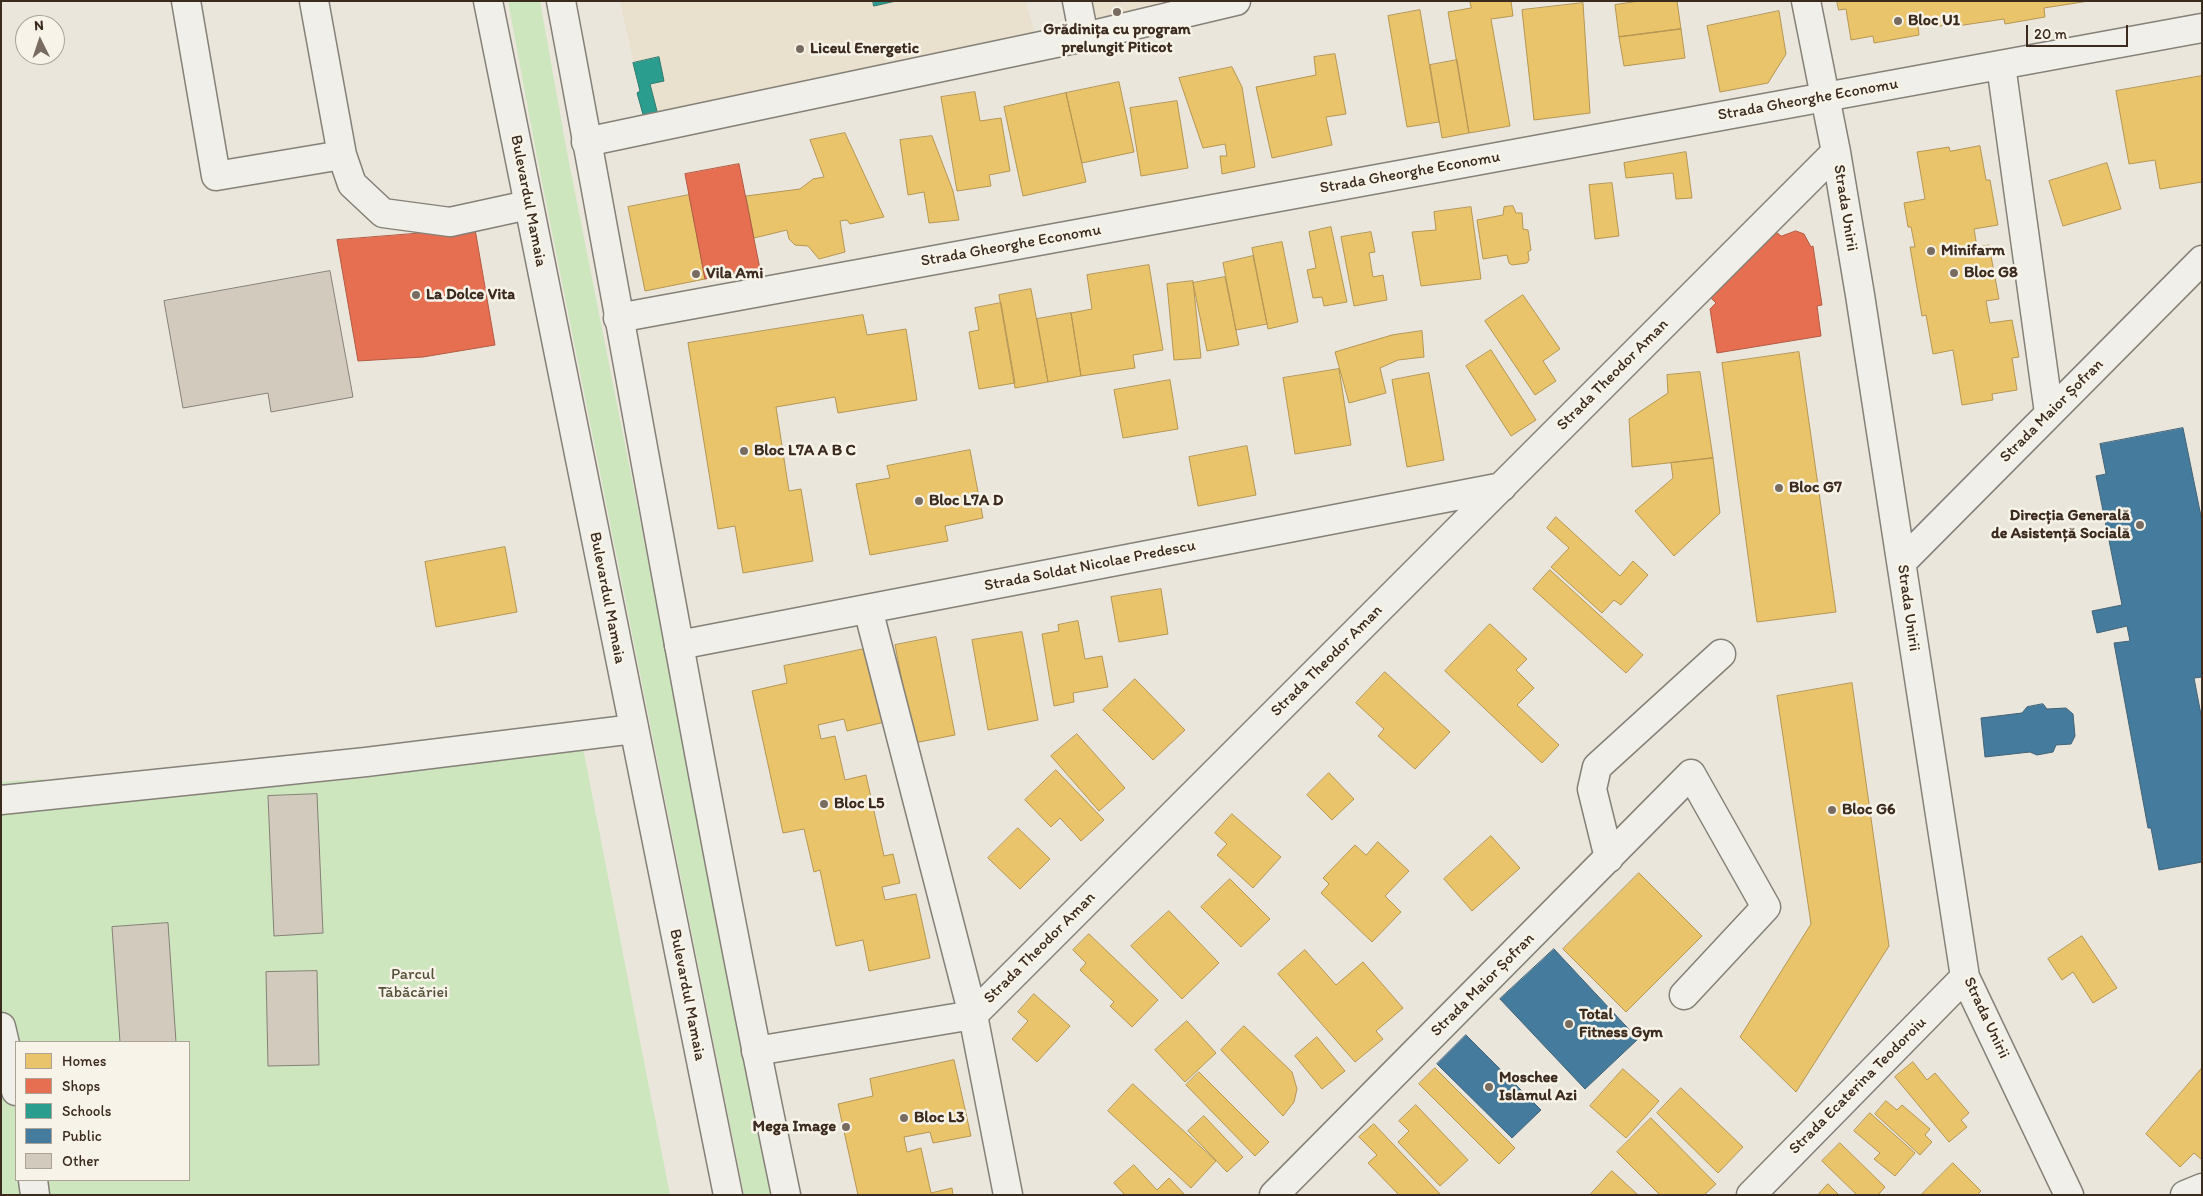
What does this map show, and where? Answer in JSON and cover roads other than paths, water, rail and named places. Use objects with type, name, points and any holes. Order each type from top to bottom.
[{"type":"street","points":[[186,1],[216,176],[342,155]]},
{"type":"street","points":[[314,1],[342,155],[352,184],[383,213],[450,222],[528,205]]},
{"type":"street","name":"Bulevardul Mamaia","points":[[488,1],[728,1195]]},
{"type":"street","points":[[561,1],[679,645],[756,1051],[786,1195]]},
{"type":"street","points":[[1078,1],[1084,37]]},
{"type":"street","points":[[586,142],[1084,37],[1236,1]]},
{"type":"street","name":"Strada Unirii","points":[[1806,1],[1836,152],[1902,562],[1965,978],[2069,1195]]},
{"type":"street","name":"Strada Gheorghe Economu","points":[[618,318],[2202,28]]},
{"type":"street","points":[[2001,64],[2049,414]]},
{"type":"street","name":"Strada Theodor Aman","points":[[756,1051],[972,1016],[1836,152]]},
{"type":"street","name":"Strada Maior Șofran","points":[[1902,562],[2202,260]]},
{"type":"street","name":"Strada Soldat Nicolae Predescu","points":[[679,645],[1502,487]]},
{"type":"street","points":[[868,609],[972,1016],[1008,1195]]},
{"type":"street","points":[[1608,858],[1592,789],[1597,767],[1721,654]]},
{"type":"street","points":[[1,800],[366,762],[634,729]]},
{"type":"street","name":"Strada Maior Șofran","points":[[1274,1195],[1691,774],[1766,907],[1684,996]]},
{"type":"street","name":"Strada Ecaterina Teodoroiu","points":[[1751,1195],[1965,978]]},
{"type":"street","points":[[1,1027],[15,1087]]},
{"type":"street","points":[[32,1181],[34,1195]]},
{"type":"street","points":[[2185,1195],[2202,1188]]},
{"type":"place","name":"Grădinița cu program prelungit Piticot","points":[[1117,12]]},
{"type":"place","name":"Bloc U1","points":[[1898,21]]},
{"type":"place","name":"Liceul Energetic","points":[[800,49]]},
{"type":"place","name":"Minifarm","points":[[1931,251]]},
{"type":"place","name":"Bloc G8","points":[[1954,273]]},
{"type":"place","name":"Vila Ami","points":[[696,274]]},
{"type":"place","name":"La Dolce Vita","points":[[416,295]]},
{"type":"place","name":"Bloc L7A A B C","points":[[744,451]]},
{"type":"place","name":"Bloc G7","points":[[1779,488]]},
{"type":"place","name":"Bloc L7A D","points":[[919,501]]},
{"type":"place","name":"Direcția Generală de Asistență Socială","points":[[2140,525]]},
{"type":"place","name":"Bloc L5","points":[[824,804]]},
{"type":"place","name":"Bloc G6","points":[[1832,810]]},
{"type":"place","name":"Total Fitness Gym","points":[[1569,1024]]},
{"type":"place","name":"Moschee Islamul Azi","points":[[1489,1087]]},
{"type":"place","name":"Bloc L3","points":[[904,1118]]},
{"type":"place","name":"Mega Image","points":[[846,1127]]},
{"type":"park label","name":"Parcul Tăbăcăriei","points":[[413,984]]}]
